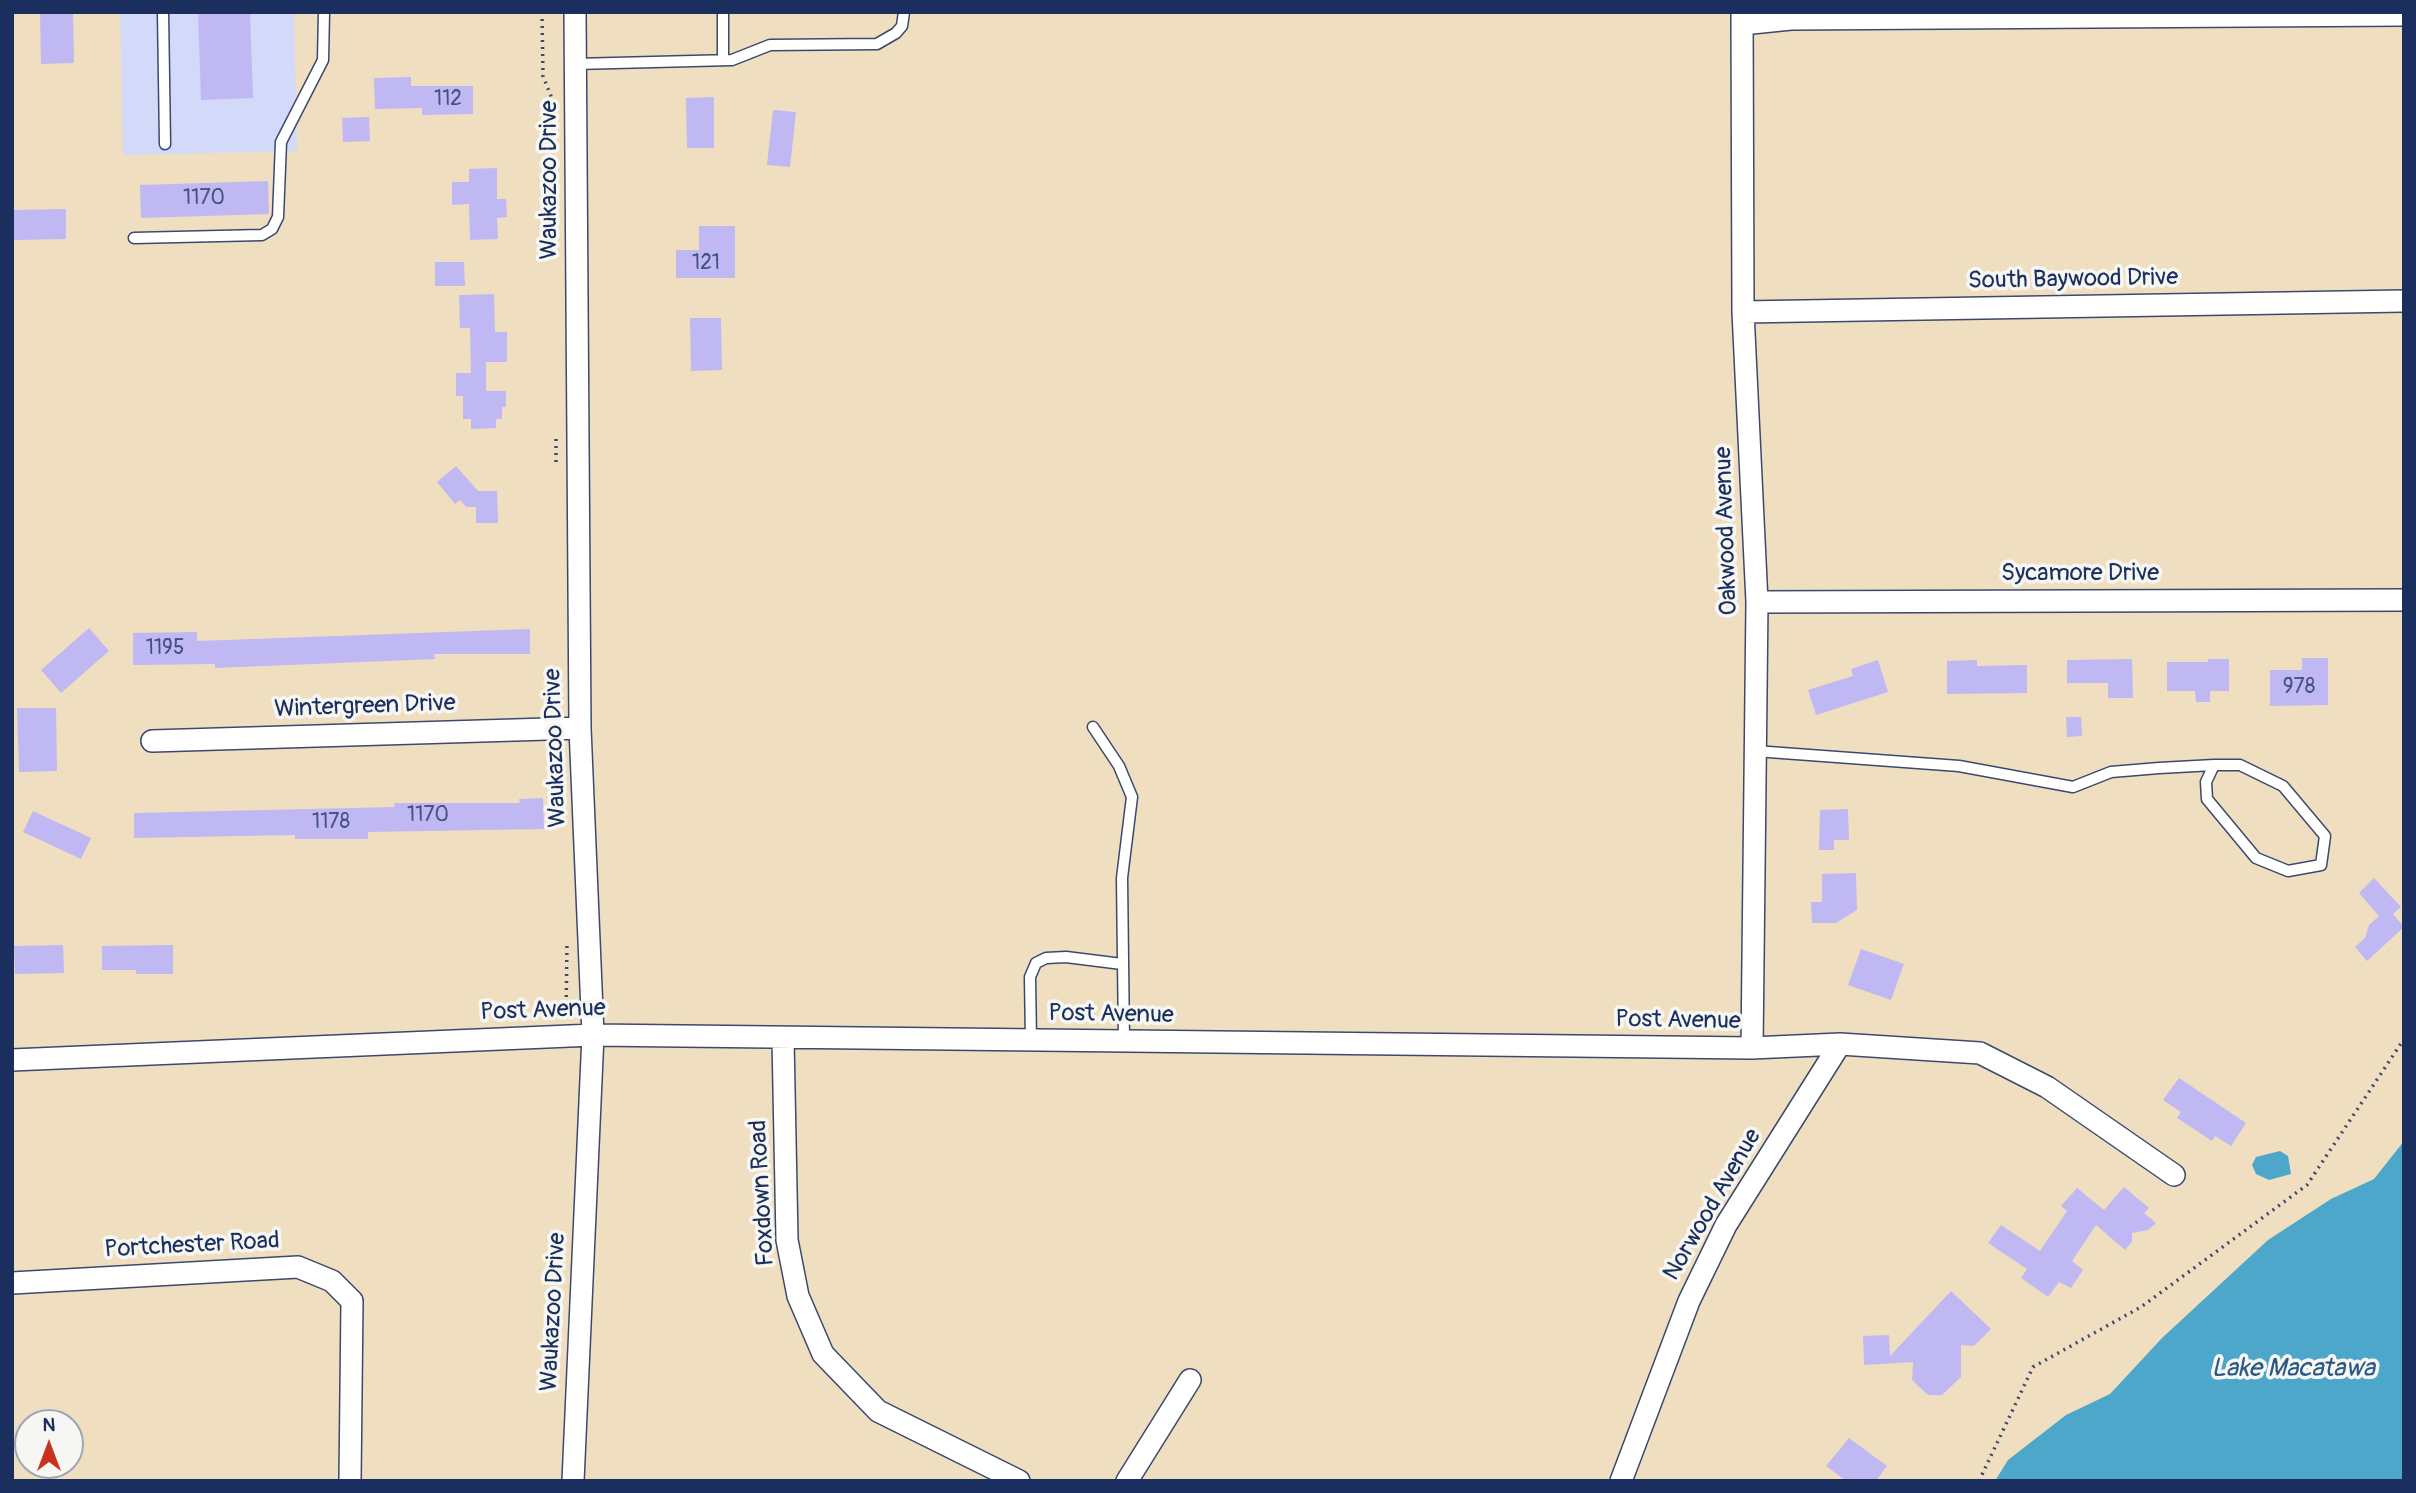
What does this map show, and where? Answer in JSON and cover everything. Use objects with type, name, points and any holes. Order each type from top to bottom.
[{"type":"street","name":"Waukazoo Drive","points":[[573,1481],[593,1035],[580,728],[575,12]]},
{"type":"street","points":[[1742,18],[2404,15]]},
{"type":"street","name":"Oakwood Avenue","points":[[1742,18],[1743,312],[1757,602],[1752,1048]]},
{"type":"street","name":"South Baywood Drive","points":[[1743,312],[2404,301]]},
{"type":"street","name":"Sycamore Drive","points":[[1757,602],[2404,600]]},
{"type":"street","name":"Wintergreen Drive","points":[[152,741],[580,728]]},
{"type":"street","name":"Post Avenue","points":[[12,1060],[593,1035],[1752,1048],[1840,1044],[1980,1053],[2047,1087],[2174,1175]]},
{"type":"street","name":"Foxdown Road","points":[[783,1039],[787,1240],[798,1296],[823,1354],[878,1411],[1019,1481]]},
{"type":"street","name":"Norwood Avenue","points":[[1621,1481],[1689,1300],[1721,1236],[1840,1044]]},
{"type":"street","name":"Portchester Road","points":[[12,1283],[298,1267],[332,1281],[352,1300],[350,1481]]},
{"type":"street","points":[[1126,1481],[1190,1380]]},
{"type":"lane","points":[[163,12],[165,144]]},
{"type":"lane","points":[[134,238],[262,235],[272,229],[278,218],[281,142],[323,60],[324,12]]},
{"type":"lane","points":[[723,12],[723,60]]},
{"type":"lane","points":[[575,64],[723,60],[743,58],[770,45],[877,44],[896,33],[902,26],[904,12]]},
{"type":"lane","points":[[1093,727],[1119,766],[1132,797],[1122,878],[1124,1042]]},
{"type":"lane","points":[[1755,751],[1959,766],[2073,787],[2111,772],[2214,765],[2240,765],[2283,786],[2325,836],[2321,865],[2288,871],[2256,858],[2207,799],[2206,782],[2214,765]]},
{"type":"lane","points":[[1031,1041],[1030,977],[1035,963],[1046,958],[1066,957],[1122,964]]},
{"type":"path","points":[[542,12],[542,40]]},
{"type":"path","points":[[1979,1481],[2033,1367],[2141,1307],[2307,1185],[2404,1039]]},
{"type":"shaded area","points":[[120,12],[294,12],[297,151],[123,155]]},
{"type":"water","name":"Lake Macatawa","points":[[2404,1141],[2404,1481],[1995,1481],[2008,1460],[2066,1415],[2110,1394],[2162,1338],[2268,1240],[2331,1199],[2374,1179]]},
{"type":"water","points":[[2280,1151],[2288,1156],[2291,1174],[2269,1180],[2256,1174],[2252,1165],[2256,1157]]},
{"type":"building","points":[[40,12],[73,12],[74,63],[41,64]]},
{"type":"building","points":[[198,12],[250,12],[253,98],[201,100]]},
{"type":"building","points":[[411,77],[411,86],[473,86],[473,114],[422,115],[422,108],[375,109],[374,78]]},
{"type":"building","points":[[714,97],[714,148],[687,148],[686,98]]},
{"type":"building","points":[[773,110],[796,112],[790,167],[767,165]]},
{"type":"building","points":[[369,117],[370,141],[343,142],[342,118]]},
{"type":"building","points":[[497,168],[497,199],[506,199],[507,217],[497,218],[498,239],[470,240],[469,204],[452,205],[452,182],[469,182],[469,169]]},
{"type":"building","points":[[268,181],[269,214],[141,218],[140,185]]},
{"type":"building","points":[[66,209],[66,239],[14,240],[13,210]]},
{"type":"building","points":[[699,226],[735,226],[735,278],[676,278],[676,250],[699,250]]},
{"type":"building","points":[[435,262],[464,262],[465,286],[435,286]]},
{"type":"building","points":[[494,294],[495,332],[507,332],[507,362],[486,362],[486,391],[506,391],[506,407],[502,407],[502,419],[496,419],[496,428],[471,429],[471,419],[463,419],[463,396],[456,396],[456,373],[471,373],[470,328],[460,328],[459,295]]},
{"type":"building","points":[[690,318],[721,318],[722,370],[691,371]]},
{"type":"building","points":[[456,466],[478,491],[497,491],[498,523],[476,523],[476,507],[466,507],[460,500],[455,504],[437,482]]},
{"type":"building","points":[[89,628],[109,651],[61,693],[41,670]]},
{"type":"building","points":[[530,629],[530,654],[434,654],[435,659],[215,668],[215,664],[133,665],[133,633],[197,632],[197,641]]},
{"type":"building","points":[[2302,658],[2328,658],[2328,705],[2270,706],[2270,670],[2302,670]]},
{"type":"building","points":[[2132,659],[2133,698],[2108,698],[2108,683],[2067,683],[2067,660]]},
{"type":"building","points":[[2208,659],[2229,659],[2229,691],[2210,691],[2210,702],[2196,702],[2195,691],[2167,691],[2167,662],[2208,662]]},
{"type":"building","points":[[1878,660],[1888,692],[1816,715],[1808,690],[1853,676],[1851,669]]},
{"type":"building","points":[[1977,660],[1977,666],[2027,665],[2027,693],[1947,694],[1947,661]]},
{"type":"building","points":[[17,708],[56,708],[57,771],[19,772]]},
{"type":"building","points":[[2066,717],[2081,717],[2082,736],[2067,737]]},
{"type":"building","points":[[543,798],[544,829],[368,832],[368,839],[295,839],[295,835],[134,838],[134,813],[395,807],[394,803],[520,803],[519,799]]},
{"type":"building","points":[[1848,809],[1849,840],[1834,840],[1834,850],[1819,850],[1820,810]]},
{"type":"building","points":[[33,811],[91,838],[81,859],[23,832]]},
{"type":"building","points":[[1856,873],[1857,910],[1836,923],[1812,923],[1811,902],[1822,902],[1822,874]]},
{"type":"building","points":[[2374,878],[2401,907],[2393,914],[2404,927],[2367,961],[2355,947],[2365,938],[2369,925],[2379,916],[2359,893]]},
{"type":"building","points":[[63,945],[64,973],[15,974],[14,946]]},
{"type":"building","points":[[173,945],[173,974],[102,970],[102,946]]},
{"type":"building","points":[[1861,949],[1904,964],[1891,1000],[1848,985]]},
{"type":"building","points":[[2179,1078],[2246,1123],[2231,1146],[2215,1136],[2212,1141],[2177,1118],[2181,1112],[2163,1100]]},
{"type":"building","points":[[2124,1187],[2149,1208],[2144,1213],[2156,1223],[2148,1230],[2132,1233],[2132,1242],[2125,1250],[2096,1225],[2072,1261],[2083,1270],[2071,1288],[2059,1282],[2048,1297],[2021,1278],[2027,1269],[1988,1243],[2001,1225],[2040,1251],[2067,1211],[2061,1206],[2077,1188],[2104,1210]]},
{"type":"building","points":[[1951,1291],[1991,1329],[1974,1346],[1961,1345],[1961,1377],[1942,1395],[1928,1395],[1912,1380],[1913,1362],[1864,1365],[1863,1336],[1889,1335],[1890,1356]]},
{"type":"building","points":[[1849,1438],[1887,1466],[1876,1481],[1846,1481],[1826,1466]]}]
